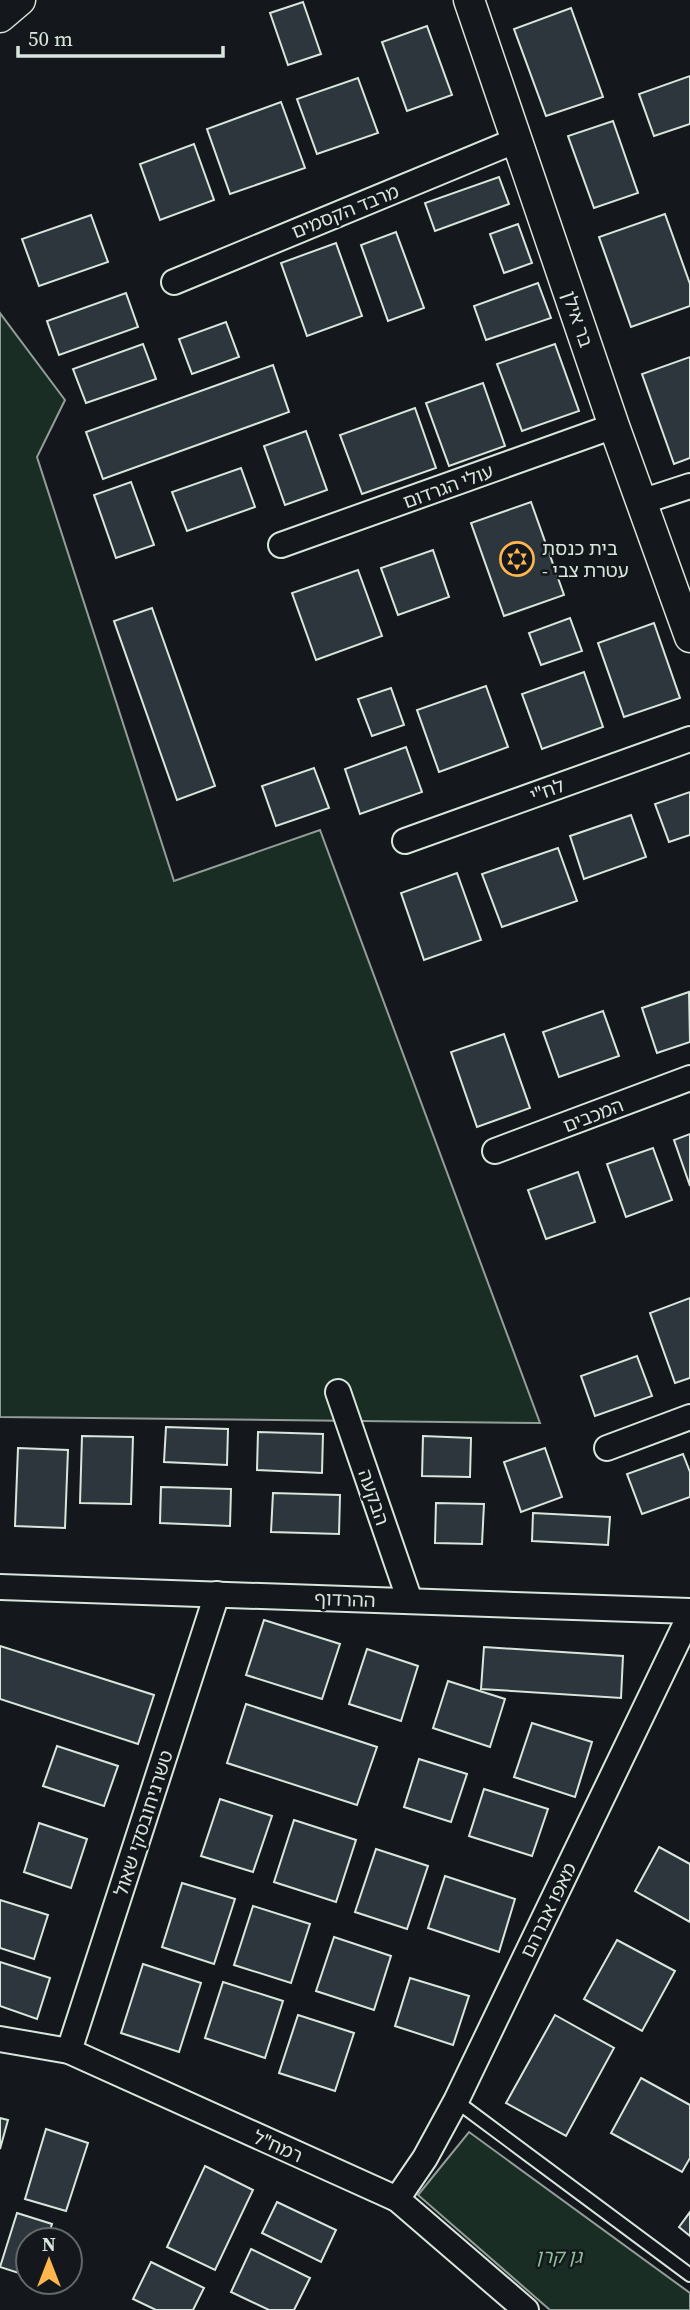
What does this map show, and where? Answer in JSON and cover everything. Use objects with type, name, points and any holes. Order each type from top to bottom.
[{"type":"street","points":[[0,17],[20,0]]},
{"type":"street","name":"בר אילן","points":[[469,0],[614,426],[690,637]]},
{"type":"street","name":"מרבד הקסמים","points":[[174,282],[517,140]]},
{"type":"street","name":"עולי הגרדום","points":[[281,545],[614,426]]},
{"type":"street","points":[[641,502],[690,486]]},
{"type":"street","name":"לח\"י","points":[[405,841],[690,739]]},
{"type":"street","name":"המכבים","points":[[495,1152],[690,1078]]},
{"type":"street","name":"הבקעה","points":[[338,1392],[410,1601]]},
{"type":"street","points":[[607,1448],[690,1417]]},
{"type":"street","name":"ההרדוף","points":[[0,1587],[690,1613]]},
{"type":"street","name":"טשרניחובסקי שאול","points":[[69,2051],[217,1594]]},
{"type":"street","name":"מאפו אברהם","points":[[397,2199],[425,2158],[456,2101],[690,1613]]},
{"type":"street","name":"רמח\"ל","points":[[0,2039],[69,2051],[397,2199],[526,2310]]},
{"type":"lane","points":[[456,2101],[690,2276]]},
{"type":"green space","points":[[0,313],[65,400],[37,457],[174,881],[320,830],[540,1423],[0,1417]]},
{"type":"green space","name":"גן קרן","points":[[469,2132],[690,2293],[690,2310],[550,2310],[418,2195]]},
{"type":"building","points":[[303,2],[321,54],[288,65],[270,13]]},
{"type":"building","points":[[571,8],[603,97],[546,116],[514,29]]},
{"type":"building","points":[[427,26],[452,95],[407,111],[382,42]]},
{"type":"building","points":[[690,76],[690,124],[654,136],[639,94]]},
{"type":"building","points":[[358,78],[378,133],[317,154],[297,99]]},
{"type":"building","points":[[281,102],[305,168],[230,194],[207,129]]},
{"type":"building","points":[[613,121],[638,193],[594,208],[568,136]]},
{"type":"building","points":[[194,144],[214,200],[160,220],[140,164]]},
{"type":"building","points":[[499,177],[509,204],[435,231],[425,203]]},
{"type":"building","points":[[665,214],[690,284],[690,306],[631,327],[599,237]]},
{"type":"building","points":[[91,215],[108,262],[39,286],[22,239]]},
{"type":"building","points":[[518,224],[532,263],[504,273],[490,234]]},
{"type":"building","points":[[396,232],[424,308],[388,321],[361,245]]},
{"type":"building","points":[[336,243],[362,316],[307,336],[281,263]]},
{"type":"building","points":[[538,283],[551,318],[486,340],[474,306]]},
{"type":"building","points":[[126,293],[138,327],[59,355],[47,321]]},
{"type":"building","points":[[226,322],[239,357],[192,374],[179,339]]},
{"type":"building","points":[[143,344],[156,379],[86,403],[73,369]]},
{"type":"building","points":[[555,344],[579,411],[522,431],[497,364]]},
{"type":"building","points":[[690,357],[690,458],[674,464],[642,374]]},
{"type":"building","points":[[273,365],[289,412],[103,479],[86,432]]},
{"type":"building","points":[[483,383],[505,446],[449,466],[426,403]]},
{"type":"building","points":[[415,408],[436,468],[362,494],[340,435]]},
{"type":"building","points":[[306,431],[327,490],[285,505],[264,446]]},
{"type":"building","points":[[241,468],[255,507],[187,531],[172,492]]},
{"type":"building","points":[[131,482],[154,545],[116,558],[94,495]]},
{"type":"building","name":"בית כנסת - עטרת צבי","points":[[531,502],[564,595],[504,616],[471,523]]},
{"type":"building","points":[[433,550],[449,597],[398,615],[381,568]]},
{"type":"building","points":[[358,570],[382,636],[316,660],[292,593]]},
{"type":"building","points":[[152,608],[215,786],[177,800],[114,621]]},
{"type":"building","points":[[570,618],[582,651],[541,665],[529,633]]},
{"type":"building","points":[[654,623],[680,698],[624,717],[598,643]]},
{"type":"building","points":[[584,672],[603,727],[542,749],[522,694]]},
{"type":"building","points":[[486,686],[508,747],[439,772],[417,710]]},
{"type":"building","points":[[391,688],[404,725],[372,736],[358,699]]},
{"type":"building","points":[[406,747],[422,792],[360,814],[345,769]]},
{"type":"building","points":[[314,768],[329,808],[276,826],[262,786]]},
{"type":"building","points":[[690,792],[690,835],[669,842],[655,804]]},
{"type":"building","points":[[631,815],[646,857],[584,879],[570,836]]},
{"type":"building","points":[[558,848],[577,901],[502,927],[482,874]]},
{"type":"building","points":[[457,873],[481,940],[424,960],[401,893]]},
{"type":"building","points":[[689,992],[690,1042],[657,1053],[642,1008]]},
{"type":"building","points":[[603,1011],[619,1056],[559,1077],[543,1032]]},
{"type":"building","points":[[504,1034],[530,1108],[477,1127],[451,1052]]},
{"type":"building","points":[[690,1134],[690,1186],[674,1140]]},
{"type":"building","points":[[653,1148],[672,1200],[626,1217],[607,1164]]},
{"type":"building","points":[[578,1172],[595,1222],[546,1239],[528,1190]]},
{"type":"building","points":[[690,1298],[690,1378],[675,1383],[650,1313]]},
{"type":"building","points":[[637,1356],[652,1396],[595,1416],[581,1376]]},
{"type":"building","points":[[166,1427],[228,1429],[227,1465],[164,1462]]},
{"type":"building","points":[[258,1432],[323,1434],[322,1473],[257,1470]]},
{"type":"building","points":[[82,1436],[133,1437],[131,1504],[80,1503]]},
{"type":"building","points":[[423,1436],[471,1438],[470,1477],[422,1476]]},
{"type":"building","points":[[18,1448],[68,1450],[65,1528],[15,1526]]},
{"type":"building","points":[[545,1448],[562,1497],[521,1512],[504,1462]]},
{"type":"building","points":[[683,1454],[690,1472],[690,1497],[642,1514],[627,1474]]},
{"type":"building","points":[[161,1487],[231,1489],[230,1526],[160,1523]]},
{"type":"building","points":[[273,1493],[340,1495],[339,1534],[271,1532]]},
{"type":"building","points":[[436,1503],[484,1504],[482,1544],[435,1543]]},
{"type":"building","points":[[533,1513],[610,1517],[608,1545],[532,1541]]},
{"type":"building","points":[[264,1620],[340,1644],[322,1699],[246,1675]]},
{"type":"building","points":[[0,1646],[154,1695],[138,1744],[0,1699]]},
{"type":"building","points":[[484,1647],[623,1656],[621,1698],[481,1689]]},
{"type":"building","points":[[367,1649],[418,1666],[401,1721],[349,1704]]},
{"type":"building","points":[[448,1681],[505,1699],[490,1747],[433,1728]]},
{"type":"building","points":[[246,1704],[377,1747],[357,1805],[227,1763]]},
{"type":"building","points":[[532,1723],[592,1742],[575,1797],[514,1777]]},
{"type":"building","points":[[57,1746],[118,1766],[104,1806],[43,1786]]},
{"type":"building","points":[[419,1759],[467,1774],[451,1822],[404,1807]]},
{"type":"building","points":[[484,1789],[548,1809],[532,1856],[469,1836]]},
{"type":"building","points":[[220,1799],[272,1816],[253,1872],[201,1856]]},
{"type":"building","points":[[294,1820],[356,1840],[336,1902],[274,1882]]},
{"type":"building","points":[[39,1823],[87,1839],[71,1888],[24,1872]]},
{"type":"building","points":[[659,1847],[690,1864],[690,1922],[635,1891]]},
{"type":"building","points":[[376,1849],[428,1866],[407,1929],[355,1912]]},
{"type":"building","points":[[445,1876],[515,1899],[499,1952],[428,1928]]},
{"type":"building","points":[[182,1883],[235,1899],[214,1964],[162,1947]]},
{"type":"building","points":[[0,1900],[48,1915],[34,1959],[0,1948]]},
{"type":"building","points":[[253,1906],[310,1924],[291,1983],[234,1965]]},
{"type":"building","points":[[334,1937],[391,1956],[374,2010],[316,1991]]},
{"type":"building","points":[[617,1940],[675,1971],[642,2031],[584,1999]]},
{"type":"building","points":[[0,1962],[50,1978],[37,2019],[0,2006]]},
{"type":"building","points":[[143,1964],[201,1983],[179,2052],[121,2033]]},
{"type":"building","points":[[410,1978],[469,1996],[453,2045],[395,2026]]},
{"type":"building","points":[[223,1982],[283,2001],[265,2058],[205,2038]]},
{"type":"building","points":[[298,2015],[354,2033],[335,2091],[279,2073]]},
{"type":"building","points":[[555,2015],[614,2048],[566,2136],[506,2103]]},
{"type":"building","points":[[641,2078],[690,2105],[690,2158],[682,2172],[611,2133]]},
{"type":"building","points":[[0,2118],[8,2120],[0,2149]]},
{"type":"building","points":[[46,2129],[88,2143],[66,2211],[25,2199]]},
{"type":"building","points":[[205,2166],[253,2190],[215,2270],[167,2247]]},
{"type":"building","points":[[277,2202],[336,2230],[321,2262],[262,2233]]},
{"type":"building","points":[[690,2212],[690,2236],[679,2227]]},
{"type":"building","points":[[17,2213],[52,2224],[14,2226],[14,2272],[0,2267]]},
{"type":"building","points":[[251,2249],[310,2278],[294,2310],[269,2310],[231,2292]]},
{"type":"building","points":[[151,2262],[204,2288],[193,2310],[156,2310],[133,2299]]},
{"type":"place","name":"בית כנסת - עטרת צבי","points":[[517,559]]}]
